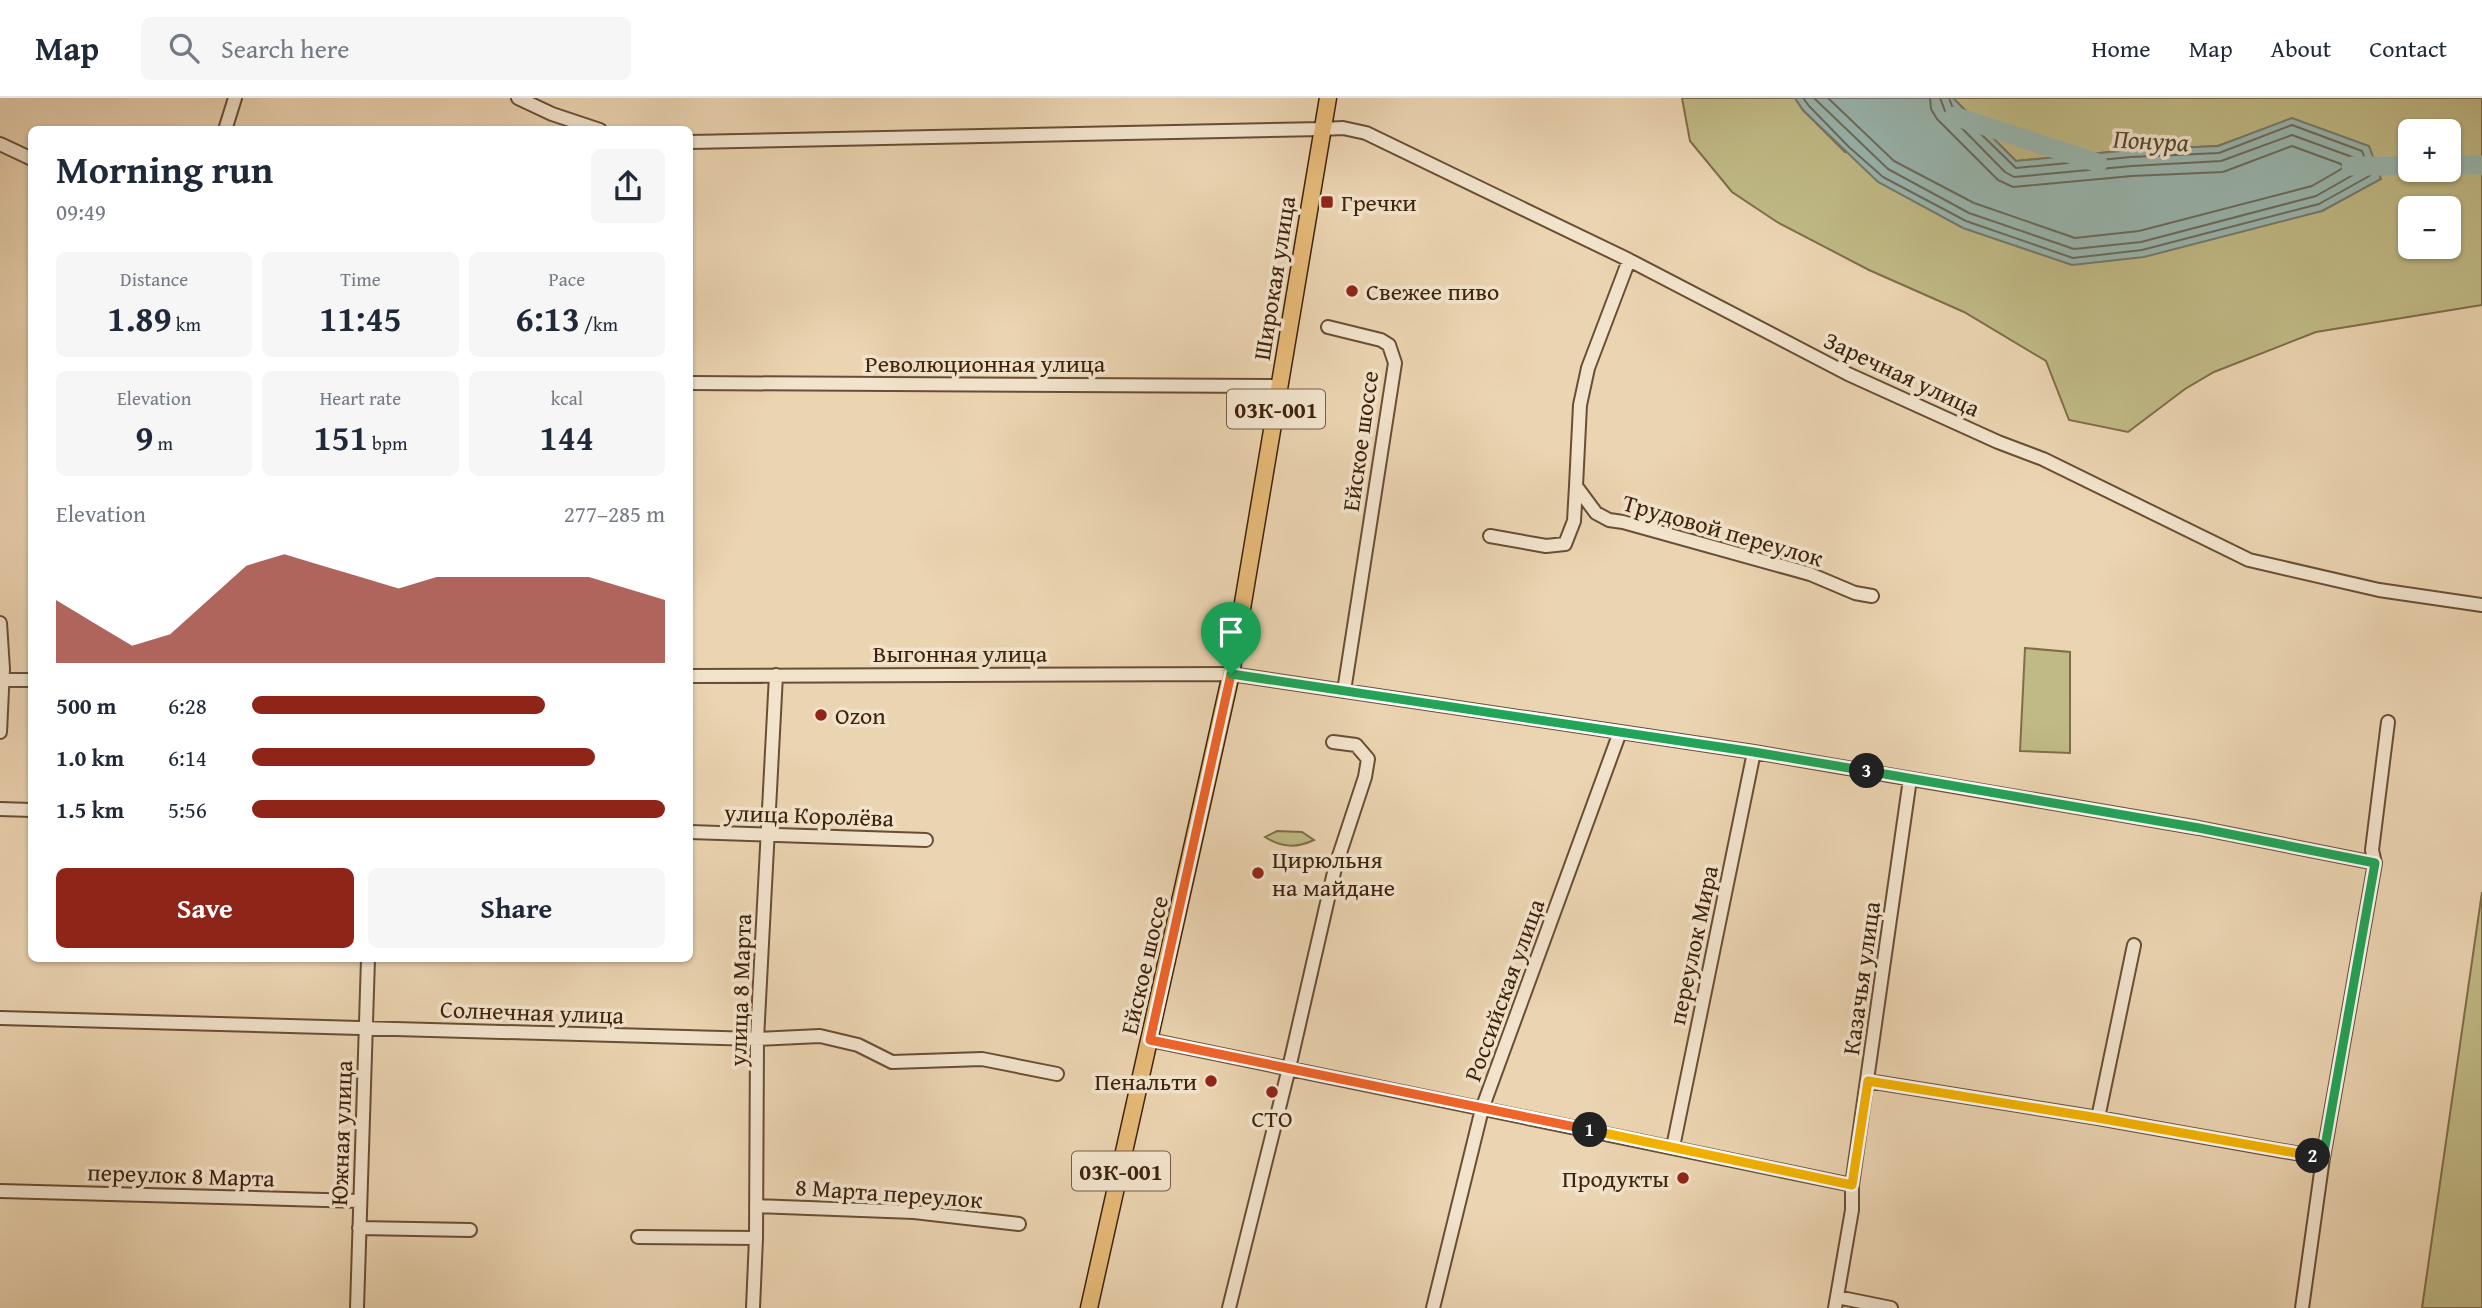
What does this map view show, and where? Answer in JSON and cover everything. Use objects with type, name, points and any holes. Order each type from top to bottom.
[{"type":"main road","name":"Широкая улица","points":[[1231,674],[1328,98]]},
{"type":"main road","name":"Ейское шоссе","points":[[1089,1308],[1231,674]]},
{"type":"street","points":[[226,126],[235,98]]},
{"type":"street","points":[[518,98],[552,114],[588,126]]},
{"type":"street","name":"Заречная улица","points":[[693,142],[1343,128],[1366,134],[1629,260],[1848,374],[1998,442],[2043,459],[2249,560],[2379,590],[2482,606]]},
{"type":"street","points":[[0,144],[28,157]]},
{"type":"street","points":[[1490,536],[1546,546],[1565,544],[1574,521],[1580,405],[1588,368],[1629,260]]},
{"type":"street","name":"Ейское шоссе","points":[[1328,327],[1381,340],[1390,345],[1395,363],[1344,691]]},
{"type":"street","name":"Революционная улица","points":[[693,383],[1279,386]]},
{"type":"street","name":"Трудовой переулок","points":[[1576,486],[1595,513],[1609,520],[1810,574],[1855,593],[1872,596]]},
{"type":"street","points":[[0,622],[0,732]]},
{"type":"street","name":"улица 8 Марта","points":[[753,1308],[757,1040],[776,674]]},
{"type":"street","name":"Выгонная улица","points":[[693,676],[1231,674],[1754,752],[2199,828],[2375,863]]},
{"type":"street","points":[[1,680],[28,680]]},
{"type":"street","points":[[2302,1308],[2323,1158],[2375,863],[2372,850],[2388,722]]},
{"type":"street","name":"Российская улица","points":[[1433,1308],[1482,1109],[1620,732]]},
{"type":"street","points":[[1229,1308],[1289,1068],[1335,868],[1365,777],[1368,759],[1356,745],[1333,741]]},
{"type":"street","name":"переулок Мира","points":[[1673,1147],[1754,752]]},
{"type":"street","name":"Казачья улица","points":[[1836,1303],[1852,1210],[1852,1185],[1910,779]]},
{"type":"street","points":[[0,809],[28,810]]},
{"type":"street","name":"улица Королёва","points":[[693,832],[926,840]]},
{"type":"street","points":[[2098,1118],[2134,945]]},
{"type":"street","name":"Южная улица","points":[[357,1308],[368,962]]},
{"type":"street","name":"Солнечная улица","points":[[0,1018],[757,1040],[820,1036],[858,1045],[892,1062],[982,1059],[1057,1074]]},
{"type":"street","points":[[1150,1040],[1852,1185]]},
{"type":"street","points":[[1868,1081],[2323,1158]]},
{"type":"street","name":"переулок 8 Марта","points":[[0,1191],[360,1201]]},
{"type":"street","name":"8 Марта переулок","points":[[756,1206],[914,1212],[1019,1224]]},
{"type":"street","points":[[359,1228],[470,1230]]},
{"type":"street","points":[[638,1237],[756,1238]]},
{"type":"street","points":[[1836,1303],[1891,1308]]},
{"type":"shaded area","points":[[1682,98],[1795,98],[1803,110],[1845,152],[2322,211],[2380,179],[2254,133],[2218,146],[2131,150],[2016,161],[1953,98],[2482,98],[2482,305],[2316,332],[2214,372],[2185,389],[2128,432],[2069,420],[2046,361],[1964,312],[1869,270],[1777,222],[1732,192],[1690,141]]},
{"type":"shaded area","points":[[2025,648],[2070,652],[2070,753],[2020,751]]},
{"type":"shaded area","points":[[1277,831],[1302,832],[1314,840],[1290,846],[1265,837]]},
{"type":"shaded area","points":[[2482,892],[2482,1308],[2422,1308]]},
{"type":"water","points":[[1795,98],[1953,98],[2016,161],[2131,150],[2218,146],[2292,118],[2369,146],[2381,179],[2322,211],[2144,257],[2072,265],[1963,228],[1878,182],[1803,110]]},
{"type":"waterway","name":"Понура","points":[[1954,116],[2098,163]]},
{"type":"waterway","name":"Понура","points":[[2461,165],[2482,165]]},
{"type":"waterway","name":"Понура","points":[[2351,166],[2398,166]]},
{"type":"place","name":"Гречки","points":[[1327,202]]},
{"type":"place","name":"Свежее пиво","points":[[1352,291]]},
{"type":"place","name":"Ozon","points":[[821,715]]},
{"type":"place","name":"Цирюльня на майдане","points":[[1258,873]]},
{"type":"place","name":"Пенальти","points":[[1211,1081]]},
{"type":"place","name":"СТО","points":[[1272,1092]]},
{"type":"place","name":"Продукты","points":[[1683,1178]]},
{"type":"route","points":[[1231,674],[1754,752],[2199,828],[2375,863],[2323,1158],[1868,1081],[1852,1185],[1150,1040],[1231,674]]}]
